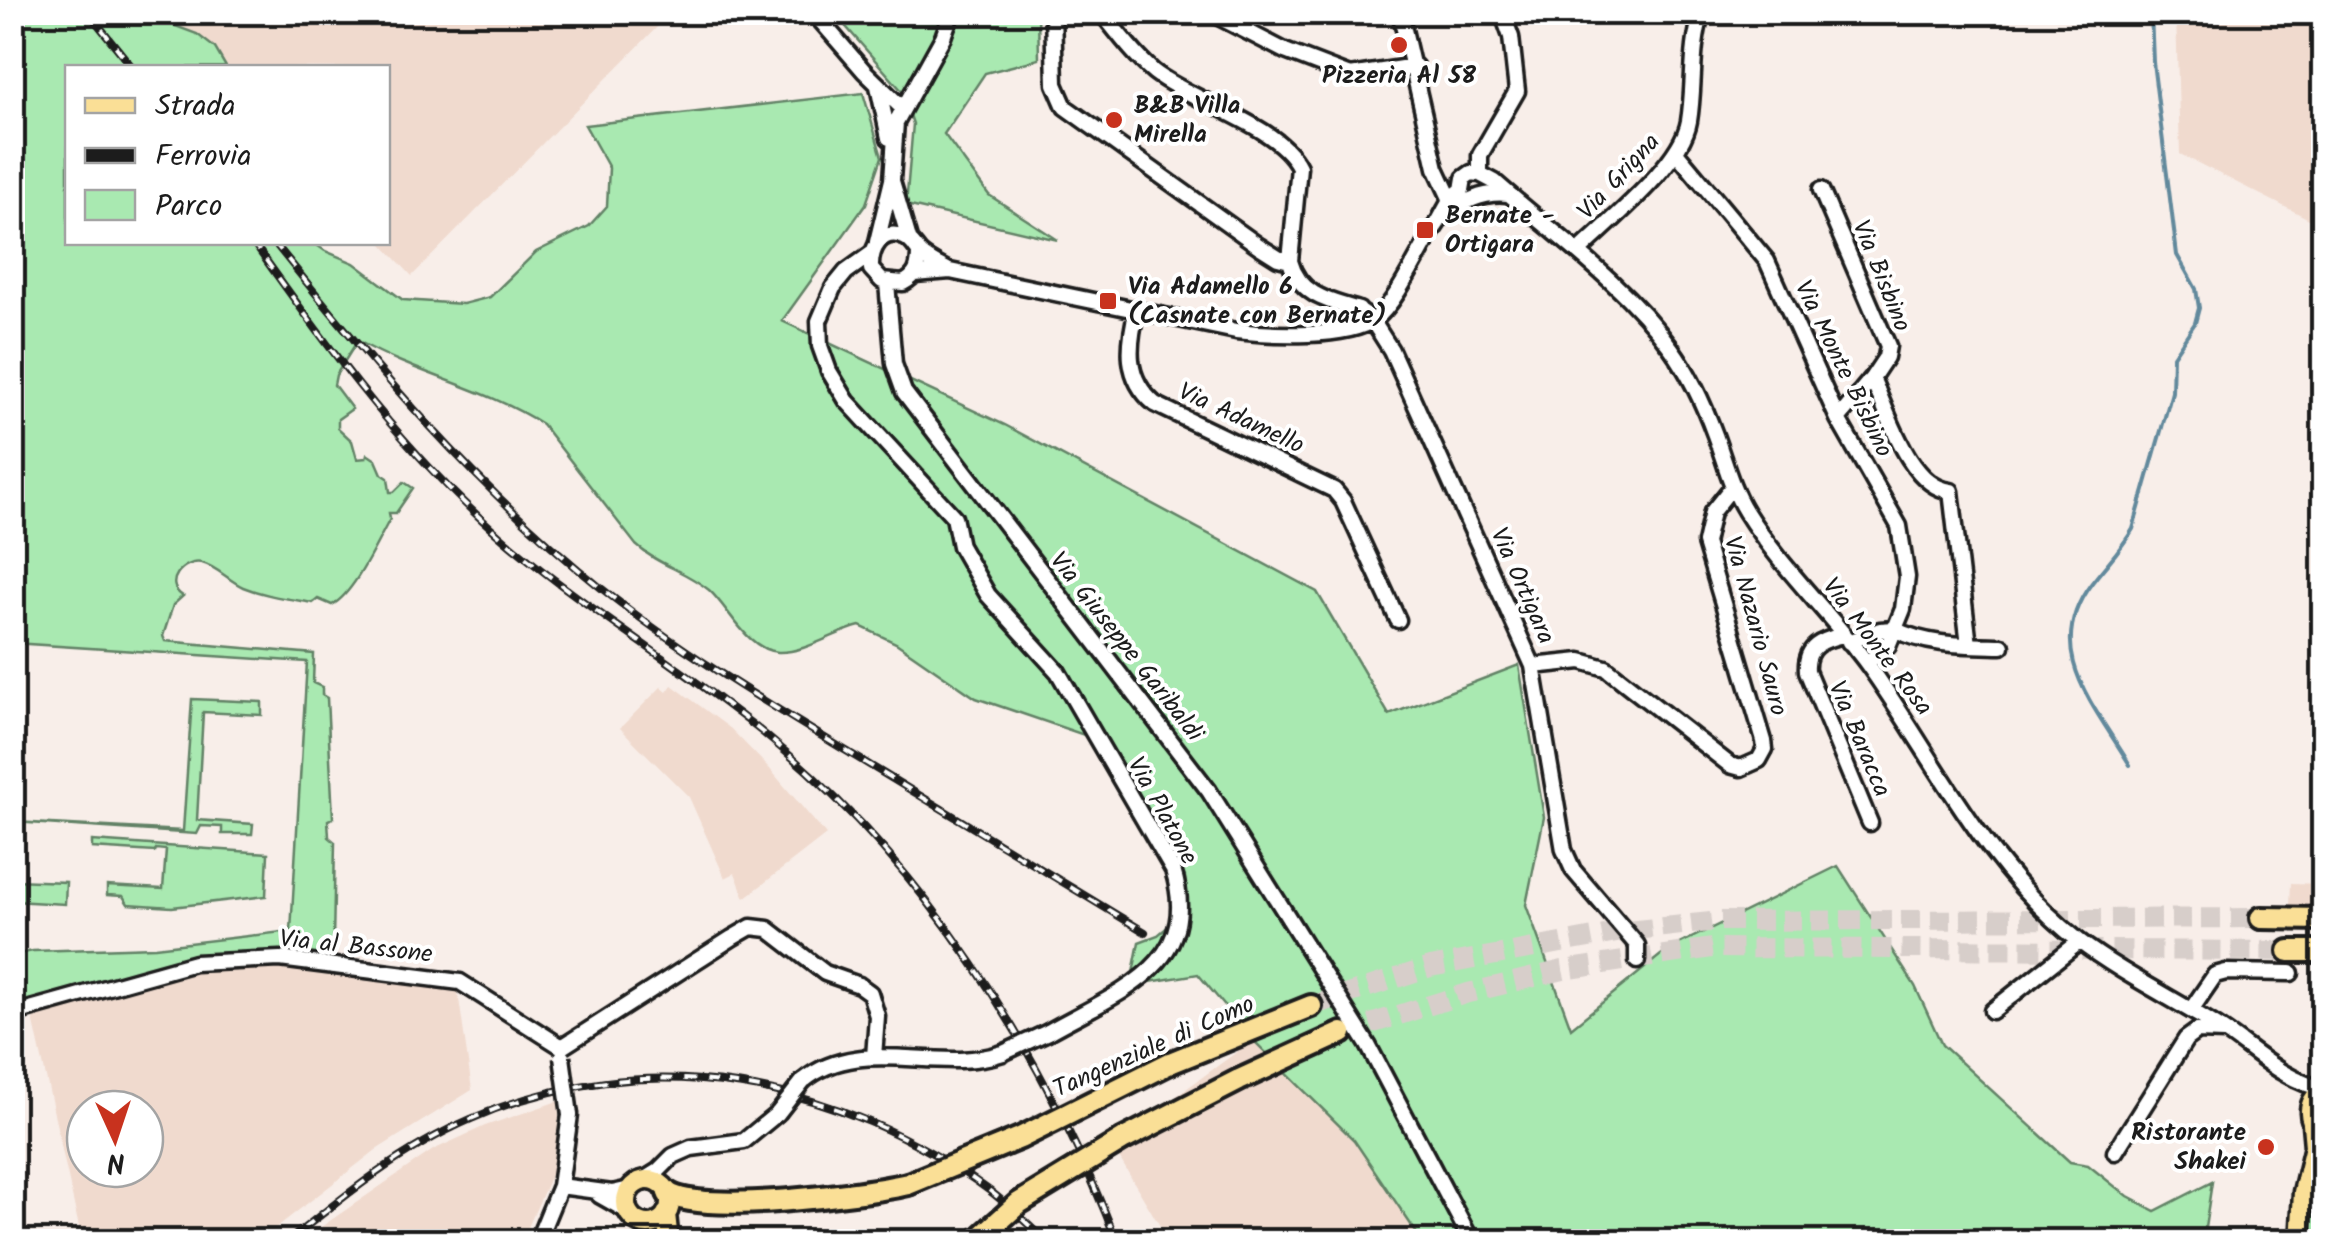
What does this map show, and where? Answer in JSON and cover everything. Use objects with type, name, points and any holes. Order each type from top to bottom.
[{"type":"highway","points":[[2260,918],[2324,919]]},
{"type":"highway","points":[[2289,950],[2324,951]]},
{"type":"highway","name":"Tangenziale di Como","points":[[666,1198],[692,1202],[831,1198],[908,1184],[1020,1138],[1170,1064],[1311,1006]]},
{"type":"highway","points":[[978,1240],[1019,1203],[1124,1139],[1342,1033]]},
{"type":"main road","points":[[2300,1242],[2302,1192],[2316,1131],[2312,1100],[2324,1089]]},
{"type":"main road","points":[[658,1242],[626,1200],[636,1185],[654,1181],[666,1198],[669,1242]]},
{"type":"main road","points":[[636,1218],[656,1222],[666,1198]]},
{"type":"street","points":[[813,12],[902,108]]},
{"type":"street","points":[[895,279],[871,269],[892,180],[896,122],[952,12]]},
{"type":"street","points":[[1053,12],[1052,66],[1058,95],[1065,107],[1259,246],[1290,261],[1299,167],[1292,156],[1260,131],[1158,74],[1101,12]]},
{"type":"street","points":[[1209,12],[1285,51],[1350,76],[1415,66]]},
{"type":"street","points":[[1400,12],[1436,168],[1463,193],[1509,194]]},
{"type":"street","points":[[1463,193],[1488,187],[1482,175],[1480,154],[1517,91],[1511,37],[1502,12]]},
{"type":"street","name":"Via Grigna","points":[[1579,251],[1676,152],[1686,135],[1691,57],[1702,12]]},
{"type":"street","points":[[876,80],[892,152]]},
{"type":"street","name":"Via Monte Bisbino","points":[[1676,152],[1767,261],[1838,419],[1904,538],[1906,593],[1888,646],[1867,664]]},
{"type":"street","points":[[834,288],[848,280],[895,279],[950,271],[1260,334],[1312,332],[1387,306],[1441,218],[1463,193],[1467,175],[1482,175]]},
{"type":"street","name":"Via Monte Rosa","points":[[1482,175],[1579,251],[1642,312],[1683,366],[1715,434],[1732,487],[1764,539],[1867,664],[1990,850],[2080,942],[2227,1032],[2300,1084],[2324,1089]]},
{"type":"street","points":[[892,180],[909,239],[919,252],[950,271]]},
{"type":"street","name":"Via Bisbino","points":[[1822,190],[1888,346],[1886,357],[1872,378]]},
{"type":"street","points":[[834,288],[846,272],[892,234],[909,239]]},
{"type":"street","points":[[895,279],[919,264],[919,252]]},
{"type":"street","name":"Via Ortigara","points":[[1290,261],[1298,282],[1307,291],[1361,318],[1385,340],[1533,666],[1564,850],[1573,870],[1637,945],[1637,961]]},
{"type":"street","name":"Via Giuseppe Garibaldi","points":[[895,279],[894,364],[904,392],[1209,791],[1262,870],[1368,1045],[1472,1242]]},
{"type":"street","name":"Via Platone","points":[[636,1185],[658,1172],[673,1156],[691,1148],[744,1141],[778,1114],[803,1081],[823,1066],[874,1057],[961,1063],[1002,1054],[1127,988],[1168,953],[1178,931],[1181,895],[1173,870],[1058,672],[988,594],[960,546],[954,518],[934,491],[889,450],[830,371],[820,346],[819,321],[834,288]]},
{"type":"street","name":"Via Adamello","points":[[1137,309],[1130,363],[1142,391],[1155,404],[1334,490],[1343,501],[1398,620]]},
{"type":"street","points":[[1838,419],[1872,378],[1918,474],[1938,490],[1950,492],[1969,645]]},
{"type":"street","name":"Via Nazario Sauro","points":[[1533,666],[1581,661],[1606,668],[1730,765],[1740,768],[1759,760],[1764,742],[1707,554],[1706,531],[1712,512],[1732,487]]},
{"type":"street","points":[[1846,638],[1894,629],[1920,640],[2002,646]]},
{"type":"street","name":"Via Baracca","points":[[1846,638],[1822,640],[1811,648],[1806,671],[1870,824]]},
{"type":"street","points":[[537,1242],[560,1186],[570,1115],[562,1052],[732,938],[755,926],[768,929],[825,973],[870,992],[877,1016],[874,1057]]},
{"type":"street","points":[[1992,1011],[2080,942]]},
{"type":"street","name":"Via al Bassone","points":[[12,1014],[196,963],[280,959],[460,982],[562,1052]]},
{"type":"street","points":[[2191,1010],[2215,975],[2291,973]]},
{"type":"street","points":[[2115,1152],[2186,1040],[2197,1031],[2227,1032]]},
{"type":"street","points":[[2300,1084],[2316,1131]]},
{"type":"street","points":[[666,1198],[673,1156]]},
{"type":"street","points":[[560,1186],[612,1193],[636,1185]]},
{"type":"street","points":[[593,1192],[614,1201],[636,1218]]},
{"type":"shaded area","points":[[168,13],[671,13],[412,276],[383,245],[390,245],[390,65],[217,65]]},
{"type":"shaded area","points":[[2176,13],[2323,13],[2323,226],[2180,154]]},
{"type":"shaded area","points":[[672,685],[731,729],[826,835],[745,898],[735,873],[725,878],[689,797],[620,728],[661,687],[667,692]]},
{"type":"shaded area","points":[[2291,883],[2323,884],[2323,906],[2290,905]]},
{"type":"shaded area","points":[[281,967],[458,992],[472,1090],[376,1150],[259,1241],[82,1241],[71,1189],[165,1189],[165,1089],[65,1089],[65,1164],[33,1018],[195,973]]},
{"type":"shaded area","points":[[1253,1040],[1354,1140],[1422,1241],[1169,1241],[1111,1144]]},
{"type":"shaded area","points":[[558,1101],[560,1127],[555,1166],[522,1241],[319,1241],[318,1229],[433,1150],[485,1126]]},
{"type":"green space","points":[[13,13],[141,13],[197,34],[215,48],[225,65],[65,65],[65,245],[317,245],[354,263],[403,300],[463,304],[490,297],[536,252],[589,226],[607,206],[609,168],[585,125],[863,93],[882,157],[866,204],[782,321],[1005,425],[1317,592],[1389,715],[1519,665],[1544,817],[1526,905],[1571,1028],[1667,950],[1838,866],[1915,986],[1942,1045],[2070,1162],[2088,1165],[2128,1197],[2155,1211],[2212,1182],[2203,1241],[1422,1241],[1354,1140],[1253,1040],[1198,974],[1137,984],[1133,973],[1139,942],[1158,935],[1177,919],[1187,899],[1185,877],[1168,838],[1099,740],[976,698],[896,643],[860,626],[799,649],[767,650],[748,636],[709,590],[636,545],[542,424],[360,342],[336,375],[334,385],[352,409],[338,419],[338,428],[352,441],[357,459],[366,458],[367,454],[376,460],[388,478],[390,492],[404,482],[413,488],[396,513],[389,513],[390,519],[357,579],[332,605],[318,599],[313,603],[251,590],[202,563],[188,565],[175,579],[174,585],[183,596],[173,605],[163,636],[165,641],[314,654],[313,683],[322,687],[322,695],[327,698],[333,818],[328,820],[329,837],[335,842],[333,943],[319,958],[241,954],[202,958],[126,975],[13,1008],[13,955],[155,947],[291,931],[307,662],[13,643]]},
{"type":"green space","points":[[834,13],[1038,13],[1039,59],[985,73],[944,134],[989,195],[1058,240],[906,205],[913,124],[902,91]]},
{"type":"green space","points":[[192,699],[262,702],[262,715],[203,712],[197,820],[253,824],[252,834],[222,834],[222,827],[201,826],[197,834],[13,822],[183,831]]},
{"type":"green space","points":[[92,841],[268,853],[266,896],[172,907],[128,904],[123,896],[107,895],[107,886],[163,889],[166,850],[92,848]]},
{"type":"green space","points":[[13,880],[66,882],[65,904],[13,901]]},
{"type":"green space","points":[[2323,1143],[2323,1241],[2310,1242],[2308,1194]]},
{"type":"waterway","points":[[2130,765],[2079,677],[2072,655],[2071,632],[2077,609],[2091,584],[2133,529],[2172,392],[2173,356],[2195,323],[2199,308],[2196,289],[2177,255],[2153,62],[2151,12]]},
{"type":"tunnel","points":[[1311,1006],[1430,967],[1627,931],[1719,921],[2261,918]]},
{"type":"tunnel","points":[[1342,1033],[1468,993],[1563,970],[1712,948],[2289,951]]},
{"type":"railway","points":[[88,12],[131,65]]},
{"type":"railway","points":[[255,245],[387,420],[479,517],[547,574],[762,732],[876,840],[972,963],[1014,1030],[1087,1170],[1117,1242]]},
{"type":"railway","points":[[276,245],[350,335],[469,468],[601,588],[756,696],[1145,932]]},
{"type":"railway","points":[[287,1242],[398,1159],[471,1119],[537,1095],[604,1082],[672,1079],[740,1084],[806,1099],[870,1122],[932,1153],[990,1191],[1047,1242]]},
{"type":"place","name":"Pizzeria Al 58","points":[[1399,45]]},
{"type":"place","name":"B&B Villa Mirella","points":[[1114,120]]},
{"type":"place","name":"Bernate - Ortigara","points":[[1425,230]]},
{"type":"place","name":"Via Adamello 6 (Casnate con Bernate)","points":[[1108,301]]},
{"type":"place","name":"Ristorante Shakei","points":[[2266,1147]]}]
